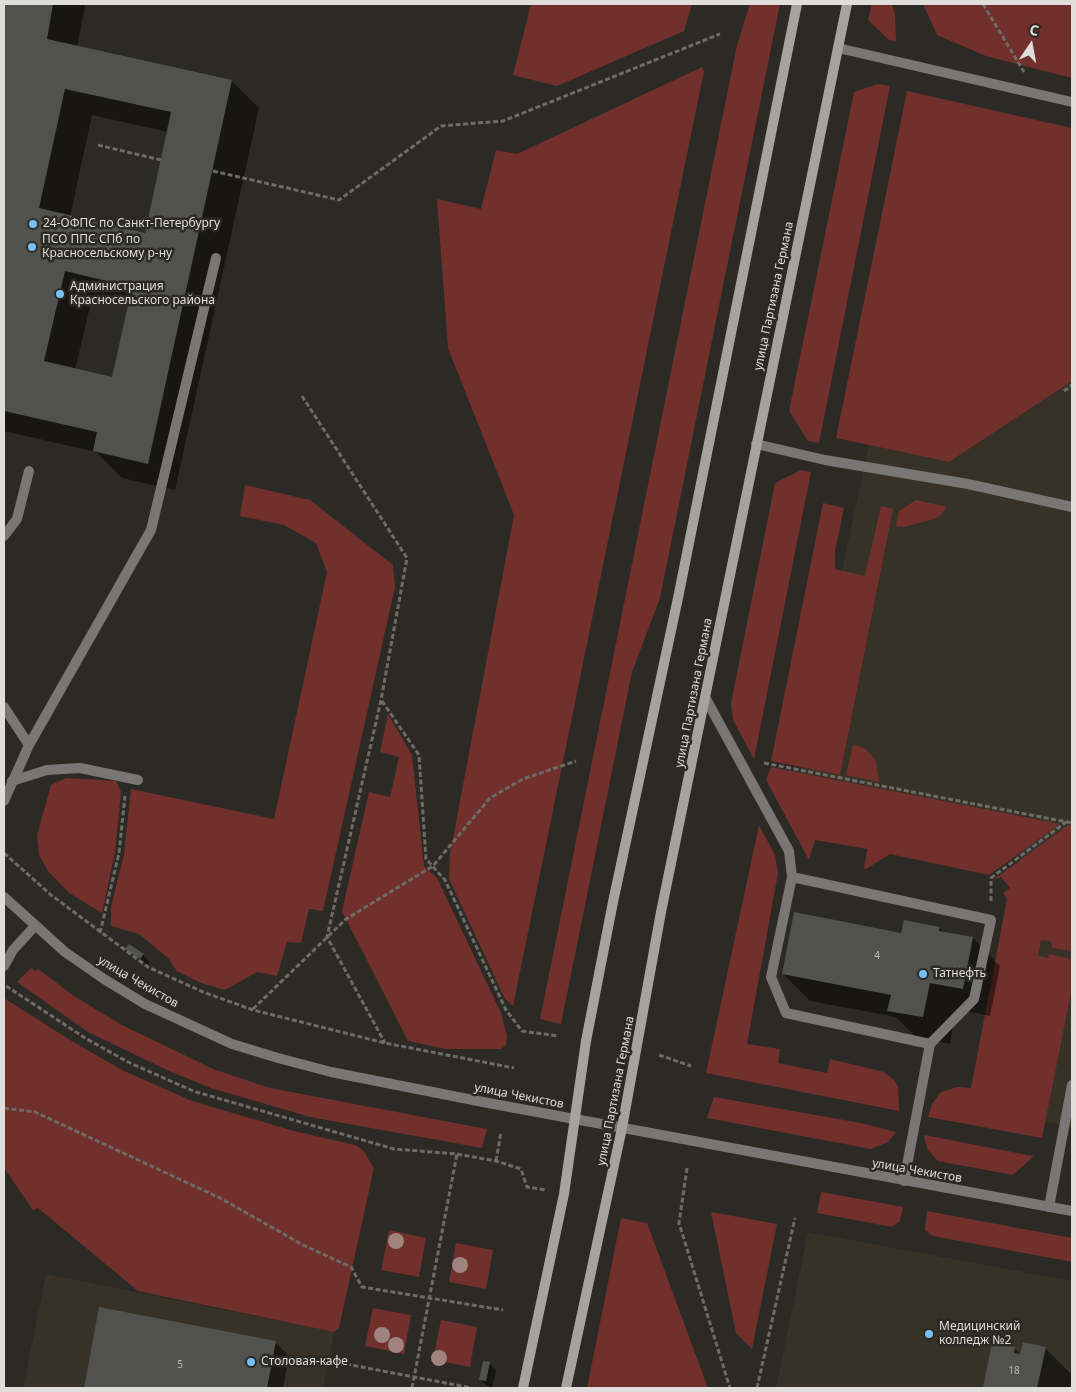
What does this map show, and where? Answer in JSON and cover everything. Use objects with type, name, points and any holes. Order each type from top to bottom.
[{"type":"main road","points":[[523,1388],[564,1194],[586,1041],[613,902],[678,598],[797,4]]},
{"type":"main road","name":"улица Партизана Германа","points":[[566,1388],[622,1128],[662,912],[847,4]]},
{"type":"street","points":[[838,48],[1072,102]]},
{"type":"street","points":[[4,800],[29,745],[152,530],[216,258]]},
{"type":"street","points":[[756,444],[825,460],[968,484],[1072,506]]},
{"type":"street","points":[[4,536],[17,519],[29,470]]},
{"type":"street","points":[[706,699],[789,851],[792,877],[771,977],[786,1013],[930,1044]]},
{"type":"street","points":[[4,707],[29,745]]},
{"type":"street","points":[[12,782],[47,770],[80,768],[138,780]]},
{"type":"street","points":[[792,877],[991,920],[974,999],[930,1044],[904,1181]]},
{"type":"street","name":"улица Чекистов","points":[[4,897],[34,927],[104,980],[145,1004],[232,1044],[331,1072],[576,1120],[1072,1211]]},
{"type":"street","points":[[4,966],[13,950],[34,927]]},
{"type":"street","points":[[1050,1207],[1072,1085]]},
{"type":"path","points":[[983,4],[1026,74]]},
{"type":"path","points":[[212,171],[339,200],[441,126],[502,121],[720,34]]},
{"type":"path","points":[[98,145],[161,160]]},
{"type":"path","points":[[1064,391],[1072,385]]},
{"type":"path","points":[[302,396],[407,558],[381,700],[327,938],[385,1043]]},
{"type":"path","points":[[381,700],[419,755],[426,859],[445,880],[506,1010],[522,1031],[558,1036]]},
{"type":"path","points":[[252,1010],[346,919],[433,866],[490,798],[523,779],[576,761]]},
{"type":"path","points":[[762,763],[1072,823]]},
{"type":"path","points":[[100,933],[119,853],[127,778]]},
{"type":"path","points":[[991,920],[991,878],[1066,822]]},
{"type":"path","points":[[4,853],[51,895],[148,967],[203,992],[252,1010],[385,1043],[514,1068]]},
{"type":"path","points":[[4,984],[85,1038],[128,1062],[193,1091],[394,1149],[457,1154],[496,1160],[521,1169],[527,1187],[546,1190]]},
{"type":"path","points":[[660,1056],[691,1066]]},
{"type":"path","points":[[4,1108],[35,1112],[220,1198],[303,1245],[351,1268],[362,1287],[503,1310]]},
{"type":"path","points":[[496,1160],[501,1132]]},
{"type":"path","points":[[412,1388],[457,1154]]},
{"type":"path","points":[[687,1168],[679,1223],[730,1388]]},
{"type":"path","points":[[756,1388],[795,1218]]},
{"type":"path","points":[[346,1364],[472,1388]]},
{"type":"shaded area","points":[[531,4],[692,4],[684,31],[557,86],[513,75]]},
{"type":"shaded area","points":[[750,4],[780,4],[660,598],[632,672],[561,1024],[540,1019],[737,45]]},
{"type":"shaded area","points":[[872,4],[892,4],[895,14],[896,41],[889,40],[868,20]]},
{"type":"shaded area","points":[[923,4],[1072,4],[1072,78],[986,56],[937,35]]},
{"type":"shaded area","points":[[702,67],[704,71],[513,1006],[505,999],[449,879],[450,854],[514,515],[448,348],[437,199],[481,209],[496,150],[517,154]]},
{"type":"shaded area","points":[[878,84],[890,86],[819,443],[808,441],[789,411],[854,92]]},
{"type":"shaded area","points":[[907,91],[1072,128],[1072,381],[949,462],[836,438]]},
{"type":"shaded area","points":[[1072,381],[1072,1127],[1004,1113],[1052,866],[791,806],[869,445],[949,462]]},
{"type":"shaded area","points":[[801,470],[811,472],[754,759],[733,720],[731,703],[775,483]]},
{"type":"shaded area","points":[[245,485],[310,500],[393,565],[395,587],[323,911],[309,909],[301,943],[287,942],[277,976],[257,972],[225,990],[201,983],[177,971],[168,958],[139,934],[111,926],[111,907],[124,854],[131,789],[274,819],[327,572],[316,543],[284,525],[240,516]]},
{"type":"shaded area","points":[[916,500],[947,507],[941,515],[934,519],[904,527],[896,526],[899,511]]},
{"type":"shaded area","points":[[823,503],[844,508],[835,551],[835,569],[865,576],[881,506],[893,509],[840,775],[771,761]]},
{"type":"shaded area","points":[[388,714],[412,755],[424,866],[437,878],[501,1013],[507,1036],[506,1045],[501,1049],[446,1049],[408,1041],[342,911],[369,792],[390,797],[399,757],[380,752]]},
{"type":"shaded area","points":[[853,744],[866,749],[876,761],[879,782],[846,775]]},
{"type":"shaded area","points":[[771,767],[1060,824],[989,875],[890,854],[864,869],[867,849],[815,840],[809,860],[766,780]]},
{"type":"shaded area","points":[[66,778],[116,781],[121,792],[115,853],[102,913],[69,893],[48,871],[39,855],[37,835],[51,785]]},
{"type":"shaded area","points":[[759,825],[775,855],[778,873],[747,1044],[780,1049],[778,1063],[827,1073],[830,1059],[884,1072],[895,1081],[898,1087],[899,1111],[706,1073]]},
{"type":"shaded area","points":[[1068,825],[1072,826],[1072,951],[1052,948],[1051,941],[1041,940],[1038,956],[1048,958],[1049,954],[1072,959],[1072,988],[1042,1138],[928,1117],[932,1104],[941,1092],[957,1087],[971,1088],[1007,899],[1003,893],[1010,888],[1001,877],[993,880]]},
{"type":"shaded area","points":[[31,968],[35,971],[38,969],[74,996],[120,1024],[213,1069],[270,1088],[487,1129],[482,1148],[310,1117],[211,1088],[169,1071],[88,1032],[17,982]]},
{"type":"shaded area","points":[[4,998],[75,1043],[124,1071],[192,1101],[294,1131],[355,1145],[363,1150],[374,1168],[339,1328],[334,1332],[138,1291],[38,1208],[33,1210],[4,1168]]},
{"type":"shaded area","points":[[714,1097],[861,1123],[896,1132],[888,1142],[871,1149],[707,1118]]},
{"type":"shaded area","points":[[924,1135],[1034,1156],[1013,1175],[938,1161],[927,1149]]},
{"type":"shaded area","points":[[821,1192],[903,1207],[900,1221],[892,1227],[817,1213]]},
{"type":"shaded area","points":[[927,1211],[1072,1238],[1072,1262],[933,1236],[925,1230]]},
{"type":"shaded area","points":[[711,1212],[777,1224],[752,1349],[736,1333]]},
{"type":"shaded area","points":[[621,1218],[647,1223],[708,1388],[587,1388]]},
{"type":"shaded area","points":[[389,1230],[426,1238],[419,1277],[381,1270]]},
{"type":"shaded area","name":"Медицинский колледж №2","points":[[808,1232],[1072,1281],[1072,1388],[776,1388]]},
{"type":"shaded area","points":[[456,1243],[493,1250],[486,1289],[449,1282]]},
{"type":"shaded area","points":[[46,1274],[334,1332],[323,1388],[23,1388]]},
{"type":"shaded area","points":[[373,1308],[411,1315],[404,1354],[365,1346]]},
{"type":"shaded area","points":[[441,1320],[477,1327],[470,1367],[433,1360]]},
{"type":"building","points":[[4,4],[53,4],[47,39],[232,80],[148,464],[93,451],[97,432],[4,411]],"holes":[[[65,89],[171,112],[145,233],[39,208]],[[65,271],[132,287],[112,377],[44,361]]]},
{"type":"building","points":[[794,912],[901,933],[904,920],[940,927],[939,931],[973,937],[963,989],[930,983],[923,1017],[887,1011],[891,995],[782,974]]},
{"type":"building","points":[[129,944],[144,954],[140,959],[125,949]]},
{"type":"building","points":[[99,1307],[276,1341],[267,1388],[84,1388]]},
{"type":"building","points":[[1023,1342],[1046,1347],[1037,1388],[983,1388],[992,1343],[1015,1347],[1014,1353],[1020,1354]]},
{"type":"building","points":[[483,1361],[490,1362],[486,1381],[479,1380]]},
{"type":"place","name":"24-ОФПС по Санкт-Петербургу","points":[[33,224]]},
{"type":"place","name":"ПСО ППС СПб по Красносельскому р-ну","points":[[32,247]]},
{"type":"place","name":"Администрация Красносельского района","points":[[60,294]]},
{"type":"place","name":"Татнефть","points":[[923,974]]},
{"type":"place","name":"Медицинский колледж №2","points":[[929,1334]]},
{"type":"place","name":"Столовая-кафе","points":[[251,1362]]}]
